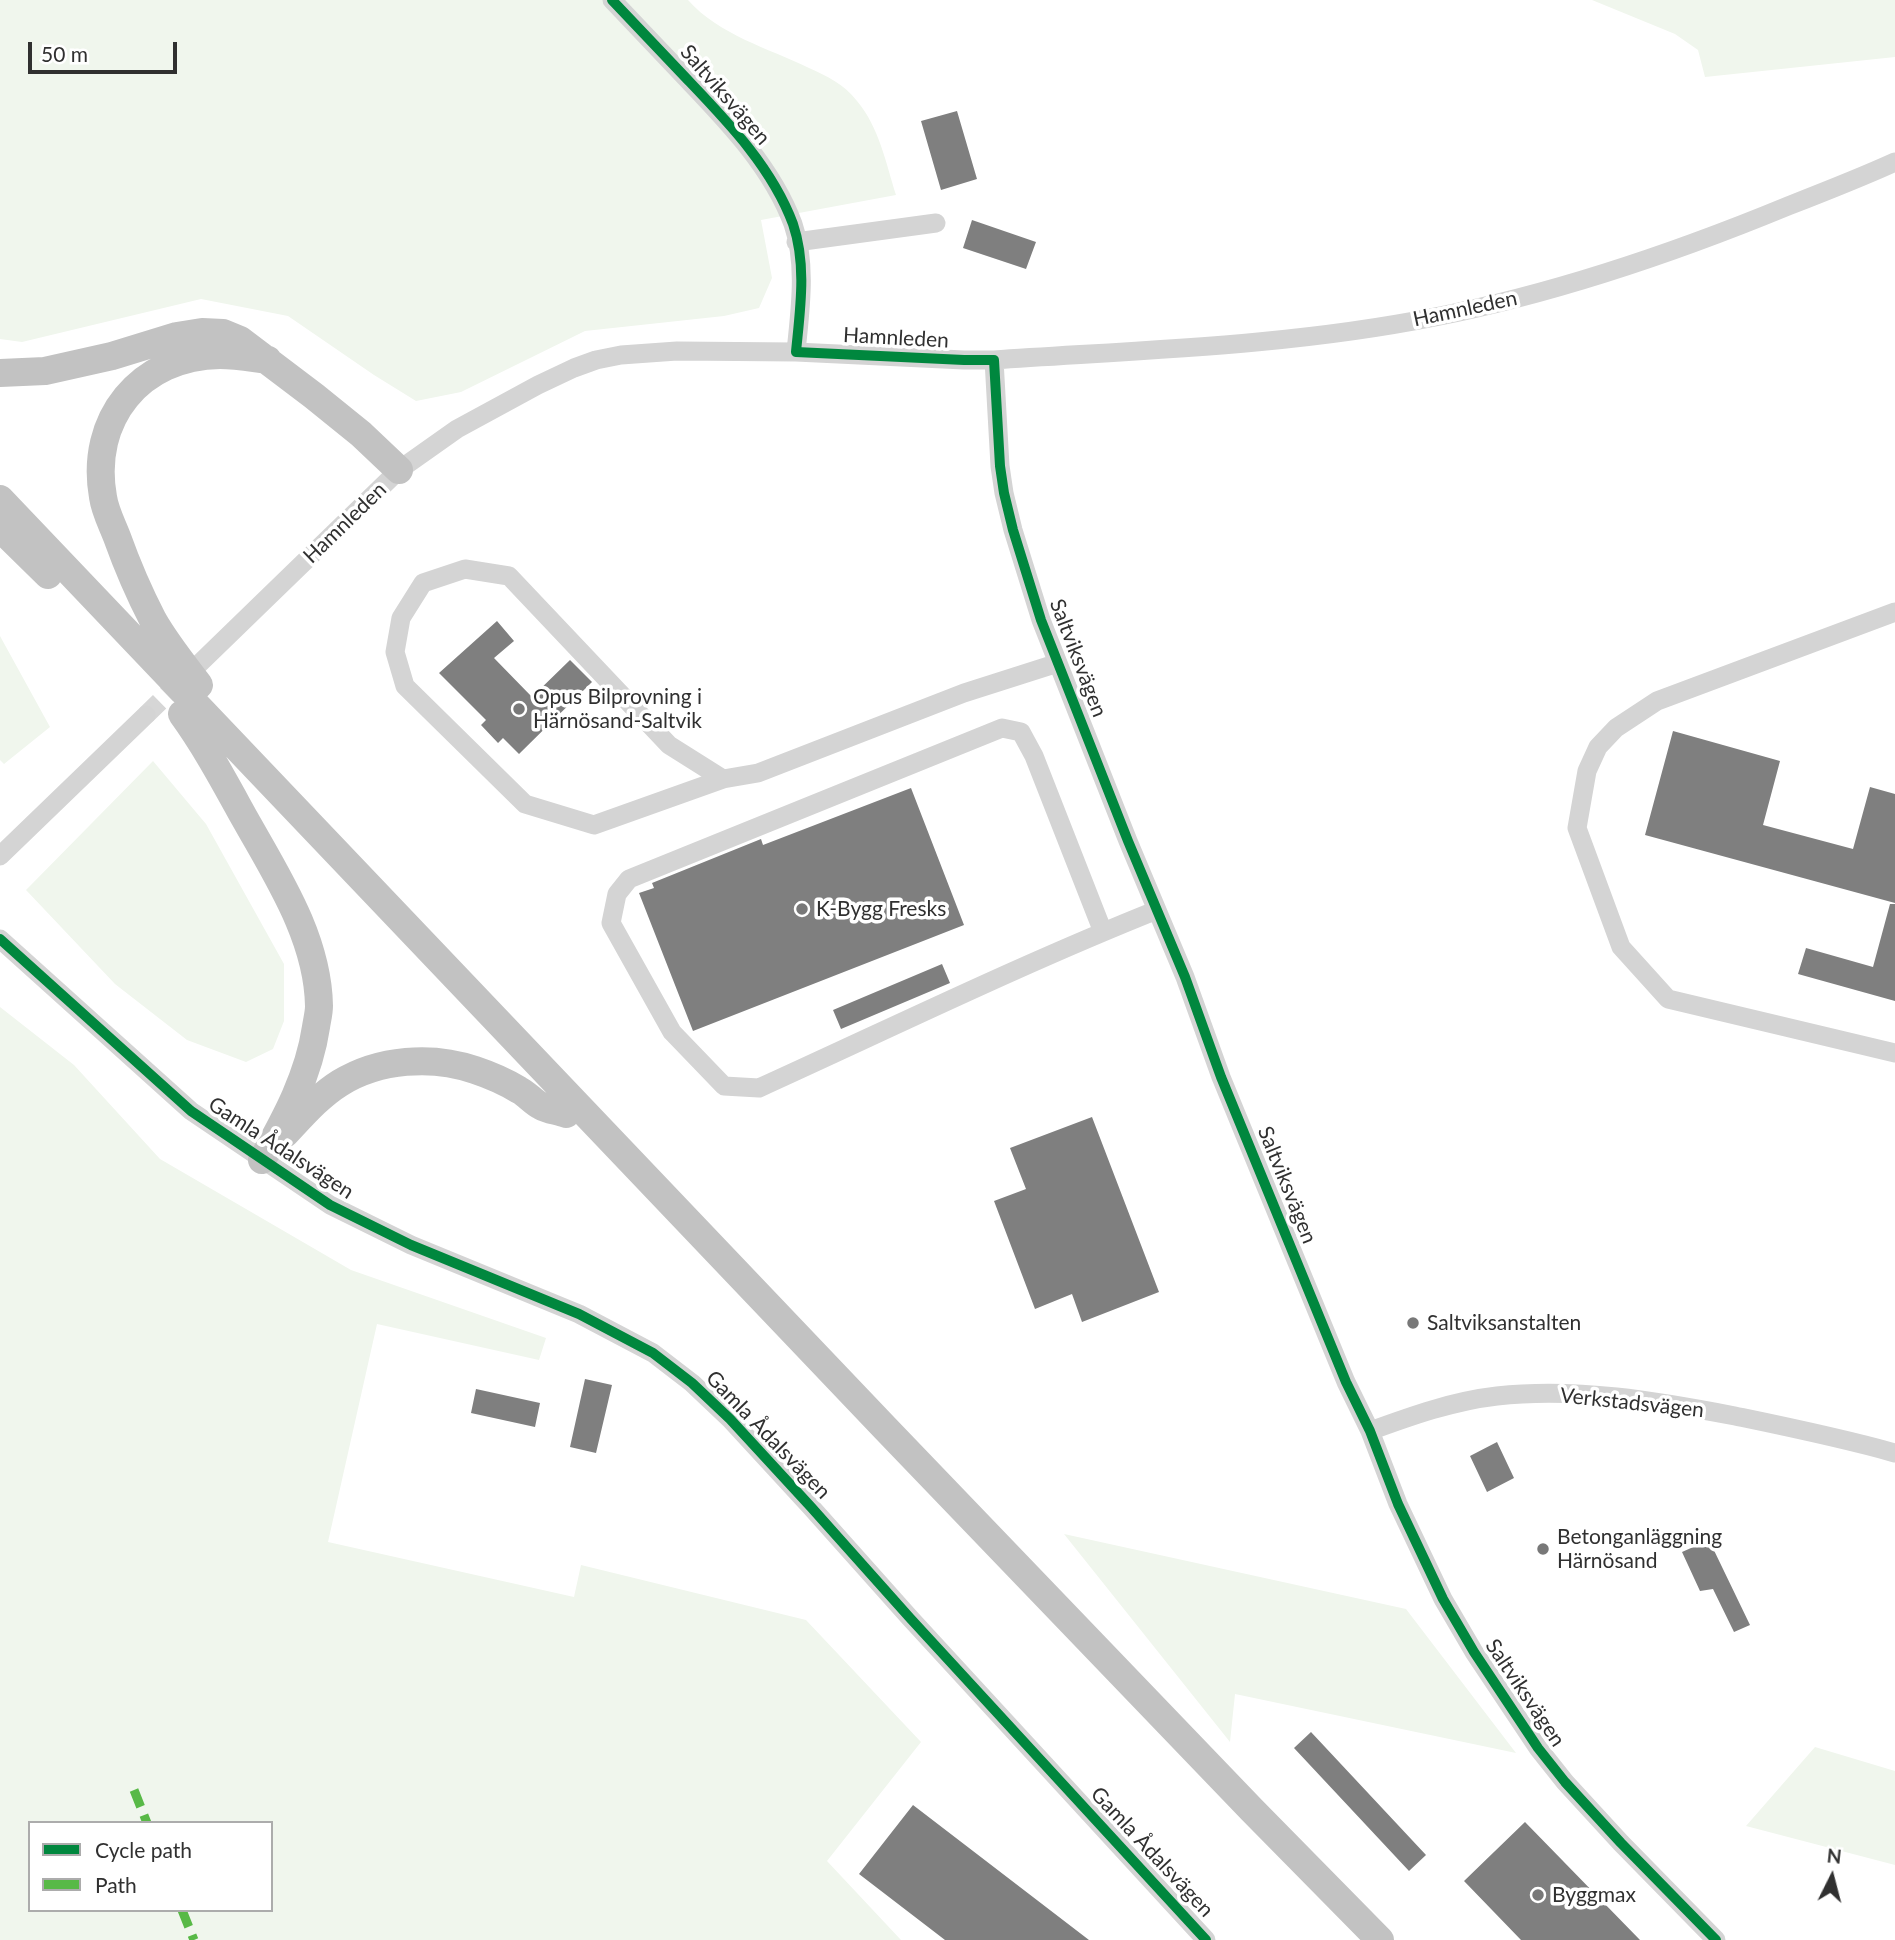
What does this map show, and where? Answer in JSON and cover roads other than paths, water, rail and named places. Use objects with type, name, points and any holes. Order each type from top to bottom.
[{"type":"highway","points":[[0,373],[45,371],[177,336],[202,332],[223,333],[240,340],[268,360],[361,434],[398,470]]},
{"type":"highway","points":[[262,1160],[284,1122],[305,1071],[314,1039],[319,1006],[313,965],[301,927],[274,868],[201,739],[190,710],[199,686],[154,621],[126,564],[103,499],[100,474],[102,447],[109,422],[124,398],[142,381],[165,366],[193,358],[220,355],[268,360]]},
{"type":"highway","points":[[0,499],[190,710],[566,1114],[1356,1940]]},
{"type":"highway","points":[[0,528],[190,710],[1380,1940]]},
{"type":"highway","points":[[262,1160],[310,1108],[339,1084],[355,1075],[395,1063],[445,1063],[474,1070],[521,1090],[540,1106],[566,1114]]},
{"type":"street","name":"Saltviksvägen","points":[[612,0],[716,110],[754,156],[779,194],[793,226],[801,263],[801,302],[796,352]]},
{"type":"street","name":"Hamnleden","points":[[199,664],[398,470],[493,408],[596,360],[649,352],[796,352],[994,360],[1291,340],[1435,317],[1545,291],[1667,254],[1895,162]]},
{"type":"street","points":[[796,242],[936,223]]},
{"type":"street","name":"Saltviksvägen","points":[[994,360],[1004,493],[1041,620],[1185,977],[1222,1077],[1398,1504],[1443,1599],[1474,1652],[1538,1748],[1621,1843],[1716,1940]]},
{"type":"street","points":[[723,779],[669,745],[509,576],[465,569],[423,583],[401,618],[395,652],[405,686],[524,804],[594,825],[723,779],[758,773],[964,693],[1058,663]]},
{"type":"street","points":[[1895,612],[1657,701],[1616,728],[1598,747],[1587,771],[1577,828],[1621,947],[1668,999],[1895,1053]]},
{"type":"street","points":[[0,856],[146,715]]},
{"type":"street","points":[[1103,932],[1034,756],[1021,732],[1002,728],[629,879],[617,894],[611,923],[672,1032],[724,1086],[759,1088],[1103,932],[1157,911]]},
{"type":"street","name":"Gamla Ådalsvägen","points":[[0,939],[191,1111],[330,1205],[411,1245],[579,1314],[653,1353],[692,1383],[739,1428],[1206,1940]]},
{"type":"street","name":"Verkstadsvägen","points":[[1370,1431],[1458,1402],[1533,1393],[1558,1394],[1637,1399],[1701,1409],[1824,1434],[1895,1453]]},
{"type":"tunnel","points":[[146,715],[185,677]]},
{"type":"place","name":"Opus Bilprovning i Härnösand-Saltvik","points":[[519,709]]},
{"type":"place","name":"K-Bygg Fresks","points":[[802,909]]},
{"type":"place","name":"Saltviksanstalten","points":[[1413,1323]]},
{"type":"place","name":"Betonganläggning Härnösand","points":[[1543,1549]]},
{"type":"place","name":"Byggmax","points":[[1538,1895]]}]
